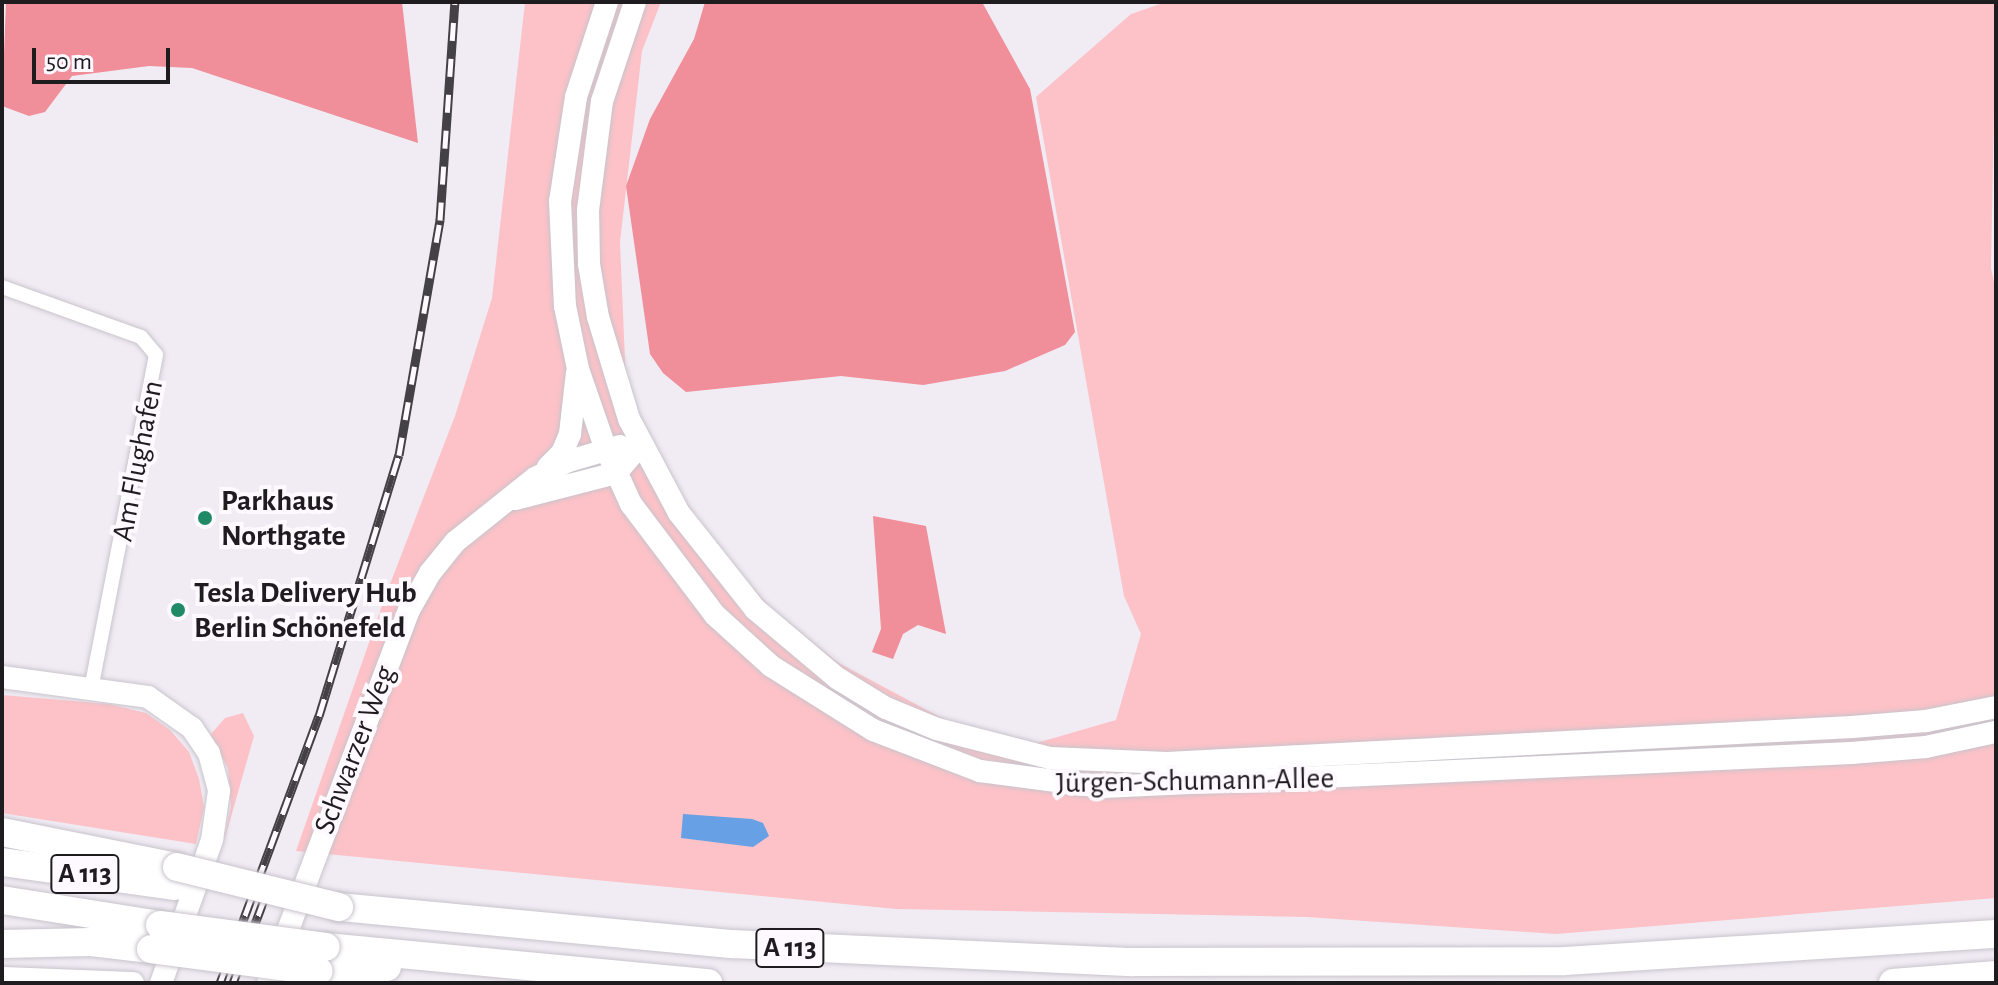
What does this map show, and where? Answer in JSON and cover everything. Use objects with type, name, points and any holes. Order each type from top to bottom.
[{"type":"highway","points":[[2,832],[176,877]]},
{"type":"highway","name":"A 113","points":[[2,862],[176,877],[339,907],[732,944],[1133,962],[1565,961],[1996,934]]},
{"type":"highway","name":"A 113","points":[[2,900],[156,937],[322,959],[471,963],[708,983]]},
{"type":"highway","points":[[2,944],[156,937]]},
{"type":"highway","points":[[1893,983],[1996,975]]},
{"type":"street","name":"Jürgen-Schumann-Allee","points":[[607,2],[576,97],[560,201],[565,306],[578,369],[616,473],[683,578],[771,666],[824,703],[924,753],[1025,779],[1187,787],[1851,753],[1926,747],[1996,732]]},
{"type":"street","name":"Jürgen-Schumann-Allee","points":[[635,2],[602,101],[588,210],[589,264],[598,317],[641,444],[708,554],[755,609],[837,678],[886,708],[937,729],[1050,758],[1167,763],[1852,727],[1926,721],[1996,707]]},
{"type":"street","name":"Am Flughafen","points":[[2,287],[141,337],[156,355],[91,688]]},
{"type":"street","points":[[535,478],[562,453],[570,434],[578,369]]},
{"type":"street","points":[[616,473],[641,444]]},
{"type":"street","name":"Schwarzer Weg","points":[[268,983],[409,610],[455,542],[535,478],[605,447],[641,444]]},
{"type":"street","name":"Schwarzer Weg","points":[[505,502],[616,473]]},
{"type":"street","points":[[2,677],[138,694],[168,708],[192,728],[216,772],[218,812],[212,840],[161,983]]},
{"type":"street","points":[[2,978],[33,975],[133,983]]},
{"type":"shaded area","points":[[6,2],[402,2],[418,143],[192,68],[149,66],[72,76],[45,112],[29,116],[2,106]]},
{"type":"shaded area","points":[[525,2],[661,2],[642,51],[620,242],[626,385],[664,468],[713,543],[771,608],[837,662],[953,724],[1033,744],[1116,720],[1141,634],[1124,596],[1036,97],[1131,14],[1166,2],[1996,2],[1991,268],[1996,292],[1996,898],[1556,934],[1307,917],[896,909],[296,851],[385,597],[455,416],[492,298]]},
{"type":"shaded area","points":[[705,2],[982,2],[1030,89],[1075,332],[1065,345],[1005,371],[923,385],[841,376],[686,392],[663,373],[650,354],[626,186],[650,119],[694,39]]},
{"type":"shaded area","points":[[873,516],[926,526],[946,634],[918,625],[903,634],[893,659],[872,652],[881,629]]},
{"type":"shaded area","points":[[2,695],[109,704],[146,713],[170,730],[189,752],[199,779],[204,807],[196,844],[2,813]]},
{"type":"shaded area","points":[[243,713],[254,736],[223,845],[231,806],[228,768],[210,735],[225,718]]},
{"type":"water","points":[[683,814],[752,819],[763,823],[769,836],[753,847],[681,838]]},
{"type":"railway","points":[[220,983],[319,716],[399,455],[440,220],[455,2]]},
{"type":"railway","points":[[233,983],[272,878]]},
{"type":"place","name":"Parkhaus Northgate","points":[[205,518]]},
{"type":"place","name":"Tesla Delivery Hub Berlin Schönefeld","points":[[178,610]]}]
